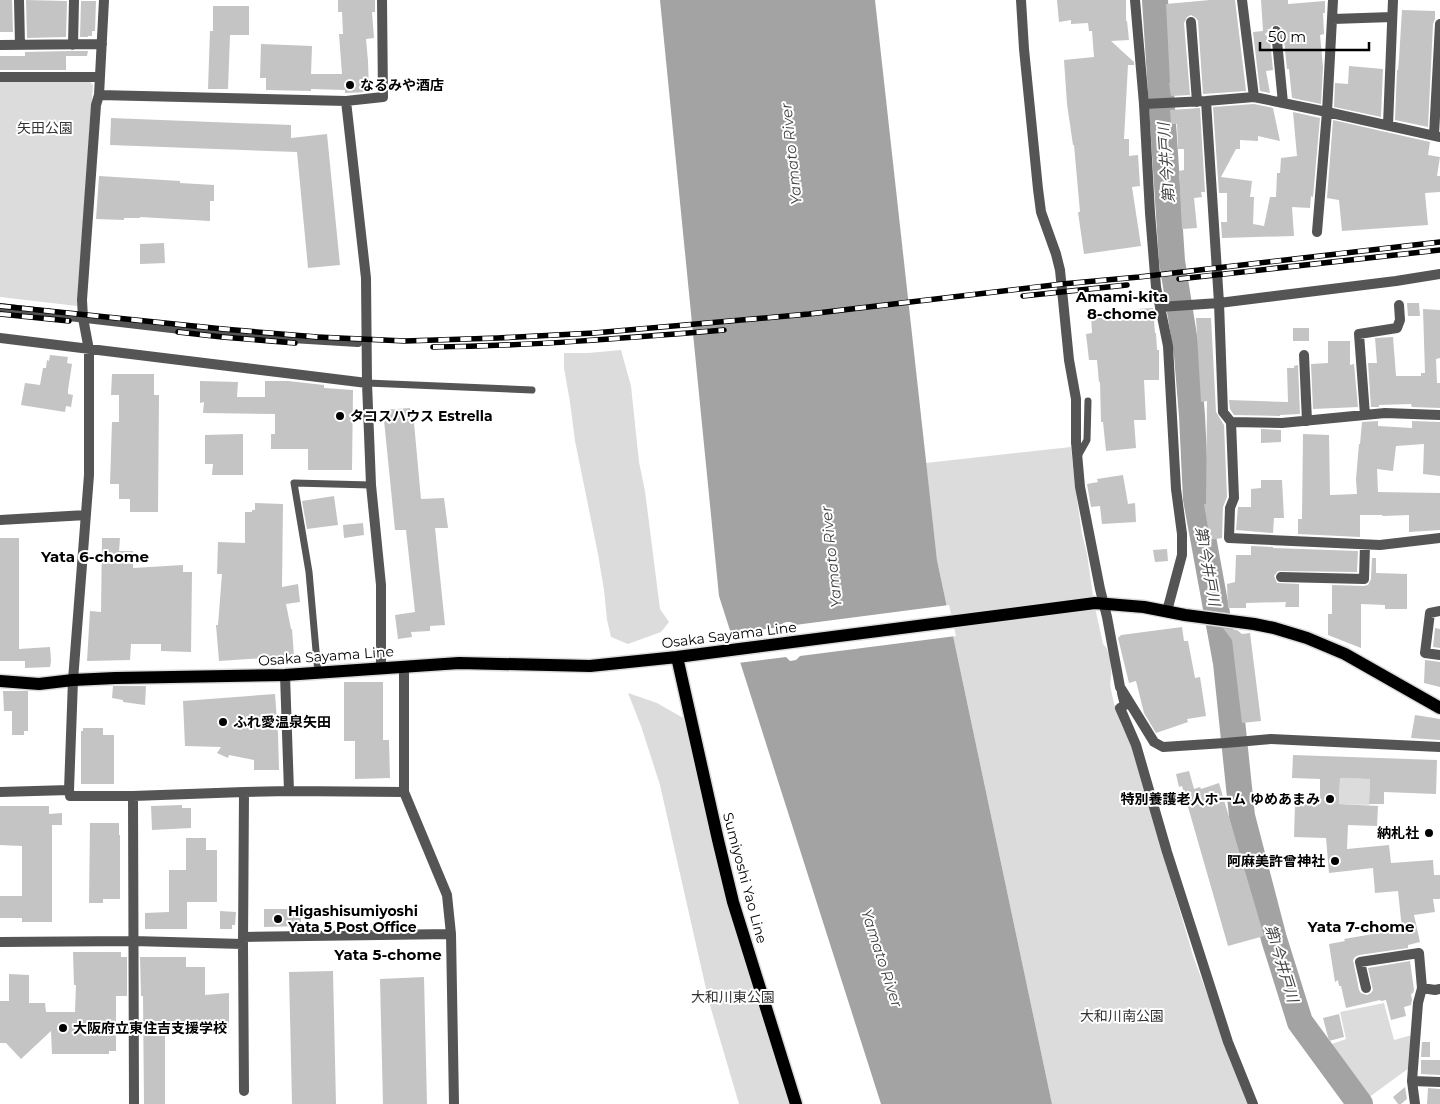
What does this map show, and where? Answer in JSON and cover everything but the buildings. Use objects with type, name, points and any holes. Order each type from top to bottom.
[{"type":"main road","name":"Osaka Sayama Line","points":[[0,681],[39,684],[73,680],[285,675],[459,663],[590,666],[677,657],[1100,603],[1167,611],[1274,628],[1306,638],[1345,654],[1440,708]]},
{"type":"main road","name":"Sumiyoshi Yao Line","points":[[677,657],[733,902],[796,1104]]},
{"type":"street","points":[[19,0],[20,45]]},
{"type":"street","points":[[74,0],[74,44]]},
{"type":"street","points":[[104,0],[83,290],[83,318],[89,350],[89,475],[73,680],[70,796],[290,791],[404,792]]},
{"type":"street","points":[[98,95],[346,101],[382,97],[382,0]]},
{"type":"street","points":[[1021,0],[1024,49],[1041,212],[1060,270],[1069,360],[1076,399],[1076,442],[1082,496],[1100,589],[1100,603],[1125,705],[1120,708],[1136,746],[1167,852],[1228,1042],[1253,1104]]},
{"type":"street","points":[[1136,0],[1148,104],[1150,213],[1156,287],[1166,307],[1176,489],[1182,534],[1182,555],[1167,611]]},
{"type":"street","points":[[1242,0],[1254,96]]},
{"type":"street","points":[[1318,232],[1333,0]]},
{"type":"street","points":[[1388,125],[1393,0]]},
{"type":"street","points":[[1333,19],[1392,17]]},
{"type":"street","points":[[1191,22],[1202,102],[1218,303],[1223,412],[1231,422],[1234,498],[1230,508],[1229,538],[1365,545],[1440,538]]},
{"type":"street","points":[[1148,104],[1202,102],[1254,96],[1437,136],[1440,24]]},
{"type":"street","points":[[1276,31],[1283,103]]},
{"type":"street","points":[[0,45],[102,44]]},
{"type":"street","points":[[0,77],[99,77]]},
{"type":"street","points":[[346,101],[366,278],[367,383],[371,484],[382,585],[381,667]]},
{"type":"street","points":[[1166,307],[1218,303],[1440,274]]},
{"type":"street","points":[[1366,414],[1359,334],[1397,328],[1400,320],[1399,305]]},
{"type":"street","points":[[0,308],[223,334],[358,342]]},
{"type":"street","points":[[0,338],[367,383]]},
{"type":"street","points":[[1304,355],[1306,421]]},
{"type":"street","points":[[1231,422],[1282,423],[1385,412],[1440,415]]},
{"type":"street","points":[[0,520],[86,515]]},
{"type":"street","points":[[1281,578],[1364,579],[1365,545]]},
{"type":"street","points":[[1440,611],[1430,613],[1425,653],[1440,655]]},
{"type":"street","points":[[404,666],[404,792],[447,895],[451,934],[454,1104]]},
{"type":"street","points":[[285,675],[290,791]]},
{"type":"street","points":[[1120,687],[1154,742],[1163,747],[1271,738],[1440,747]]},
{"type":"street","points":[[0,792],[69,790]]},
{"type":"street","points":[[244,792],[244,1091]]},
{"type":"street","points":[[133,796],[134,1104]]},
{"type":"street","points":[[0,942],[243,940],[451,934]]},
{"type":"street","points":[[1366,988],[1360,962],[1419,953],[1422,988],[1418,1003],[1412,1081],[1415,1104]]},
{"type":"street","points":[[1422,988],[1440,989]]},
{"type":"street","points":[[1412,1081],[1440,1082]]},
{"type":"lane","points":[[367,383],[532,390]]},
{"type":"lane","points":[[1078,457],[1087,440],[1088,401]]},
{"type":"lane","points":[[318,673],[309,572],[294,483],[371,484]]},
{"type":"green space","name":"矢田公園","points":[[0,81],[89,81],[93,85],[77,306],[0,297]]},
{"type":"green space","points":[[621,350],[631,386],[639,462],[645,491],[660,609],[669,622],[661,632],[628,644],[611,637],[607,620],[598,554],[575,441],[564,368],[564,353]]},
{"type":"green space","name":"大和川南公園","points":[[1071,447],[1082,534],[1103,644],[1107,649],[1110,660],[1110,687],[1114,702],[1120,722],[1130,741],[1194,959],[1249,1104],[1052,1104],[937,560],[926,463]]},
{"type":"green space","name":"大和川東公園","points":[[628,693],[657,703],[685,719],[773,1055],[789,1104],[739,1104],[709,1002],[660,785]]},
{"type":"green space","points":[[1340,778],[1370,779],[1369,805],[1339,804]]},
{"type":"green space","points":[[1384,1003],[1394,1040],[1412,1035],[1409,1068],[1368,1098],[1335,1056],[1329,1045],[1346,1039],[1340,1012]]},
{"type":"water","name":"Yamato River","points":[[660,0],[875,0],[937,560],[1052,1104],[881,1104],[719,596]]},
{"type":"pier","points":[[949,605],[956,636],[800,656],[796,660],[790,661],[786,657],[738,663],[729,634],[781,627],[783,623],[787,622],[795,625]]},
{"type":"waterway","name":"第1今井戸川","points":[[1155,0],[1172,261],[1187,355],[1196,499],[1226,663],[1242,816],[1274,939],[1300,1022],[1360,1104]]},
{"type":"railway","points":[[0,306],[317,337],[405,341],[498,338],[594,333],[809,314],[1440,242]]},
{"type":"railway","points":[[1179,279],[1440,250]]},
{"type":"railway","points":[[1023,296],[1127,285]]},
{"type":"railway","points":[[0,314],[69,321]]},
{"type":"railway","points":[[433,347],[615,339],[724,330]]},
{"type":"railway","points":[[178,332],[295,343]]},
{"type":"place","name":"なるみや酒店","points":[[350,85]]},
{"type":"place","name":"タコスハウス Estrella","points":[[340,416]]},
{"type":"place","name":"ふれ愛温泉矢田","points":[[223,722]]},
{"type":"place","name":"特別養護老人ホーム ゆめあまみ","points":[[1330,799]]},
{"type":"place","name":"納札社","points":[[1429,833]]},
{"type":"place","name":"阿麻美許曾神社","points":[[1335,861]]},
{"type":"place","name":"Higashisumiyoshi Yata 5 Post Office","points":[[278,919]]},
{"type":"place","name":"大阪府立東住吉支援学校","points":[[63,1028]]},
{"type":"district","name":"Amami-kita 8-chome","points":[[1122,304]]},
{"type":"district","name":"Yata 6-chome","points":[[95,556]]},
{"type":"district","name":"Yata 7-chome","points":[[1361,926]]},
{"type":"district","name":"Yata 5-chome","points":[[388,954]]}]
